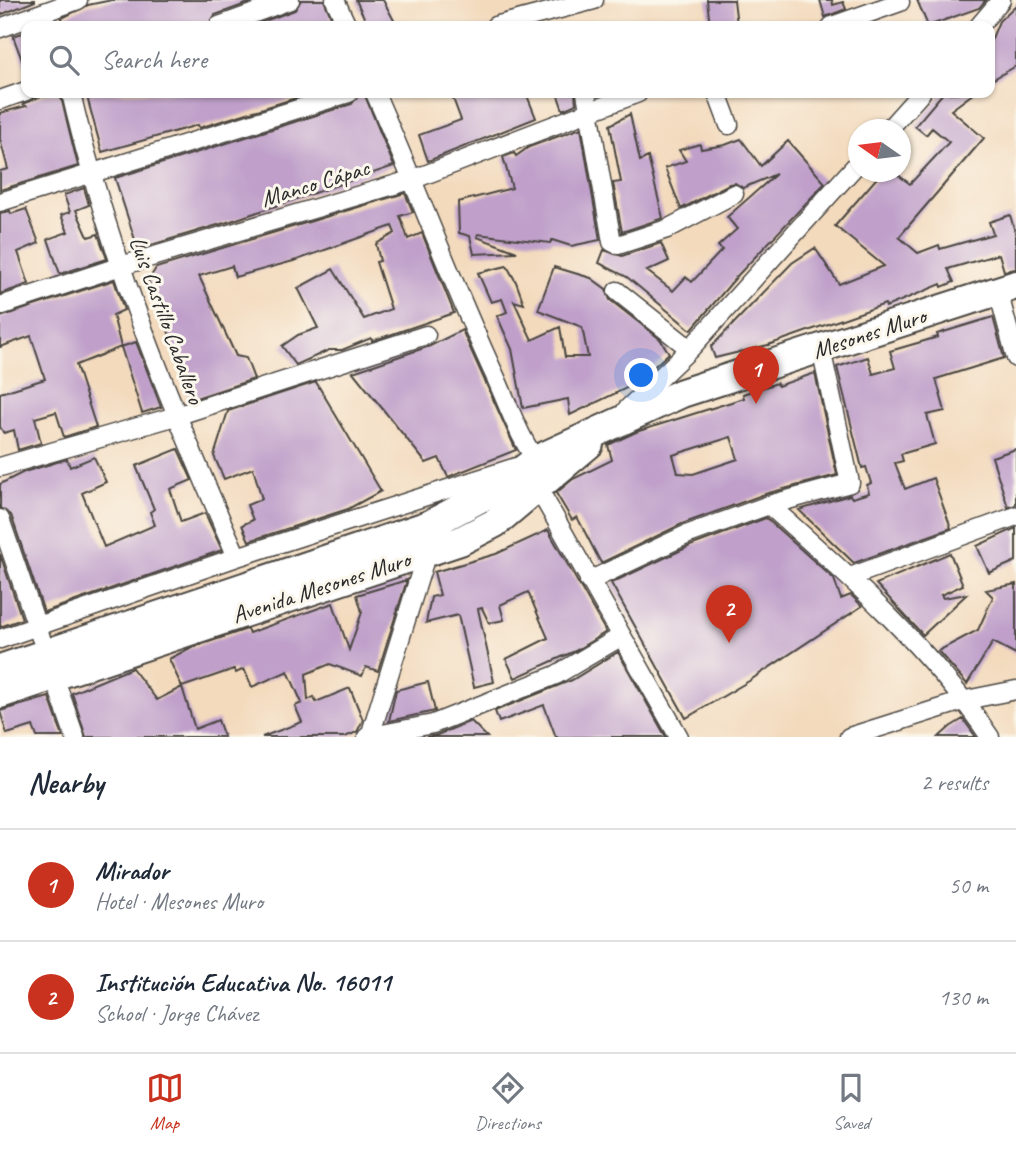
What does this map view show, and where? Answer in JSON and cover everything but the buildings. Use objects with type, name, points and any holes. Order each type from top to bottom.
[{"type":"highway","name":"Mesones Muro","points":[[541,476],[611,423],[682,393],[1007,288]]},
{"type":"highway","name":"Avenida Mesones Muro","points":[[0,694],[50,665],[460,541],[495,523],[541,476]]},
{"type":"highway","points":[[0,669],[50,665],[429,525],[499,488],[541,476]]},
{"type":"street","points":[[0,28],[79,0]]},
{"type":"street","points":[[233,21],[290,0]]},
{"type":"street","points":[[335,0],[345,21]]},
{"type":"street","points":[[510,21],[560,4],[594,0]]},
{"type":"street","points":[[983,21],[1001,0]]},
{"type":"street","points":[[846,21],[900,2]]},
{"type":"street","points":[[560,4],[566,21]]},
{"type":"street","points":[[0,100],[21,93]]},
{"type":"street","name":"Luis Castillo Caballero","points":[[72,98],[90,175],[121,266],[176,416],[237,557]]},
{"type":"street","points":[[0,202],[333,98]]},
{"type":"street","points":[[377,98],[414,179],[470,321],[589,581],[679,737]]},
{"type":"street","name":"Manco Cápac","points":[[0,306],[121,266],[414,179],[588,101],[607,98]]},
{"type":"street","points":[[719,98],[729,125]]},
{"type":"street","points":[[898,119],[917,98]]},
{"type":"street","points":[[588,101],[612,242],[618,245],[667,229],[734,194]]},
{"type":"street","points":[[611,423],[690,349],[848,175]]},
{"type":"street","points":[[1007,288],[1016,358]]},
{"type":"street","points":[[617,291],[690,349]]},
{"type":"street","points":[[0,467],[176,416],[426,335]]},
{"type":"street","points":[[589,581],[686,534],[769,505],[850,483],[821,349]]},
{"type":"street","points":[[0,639],[237,557],[541,476]]},
{"type":"street","points":[[769,505],[850,577],[966,701],[990,737]]},
{"type":"street","points":[[850,577],[1016,516]]},
{"type":"street","points":[[0,519],[75,737]]},
{"type":"street","points":[[427,552],[369,736],[435,730],[556,675],[622,636]]},
{"type":"street","points":[[849,737],[966,701],[1016,690]]},
{"type":"place","name":"Mirador","points":[[756,404]]},
{"type":"place","name":"Institución Educativa No. 16011","points":[[729,643]]}]
